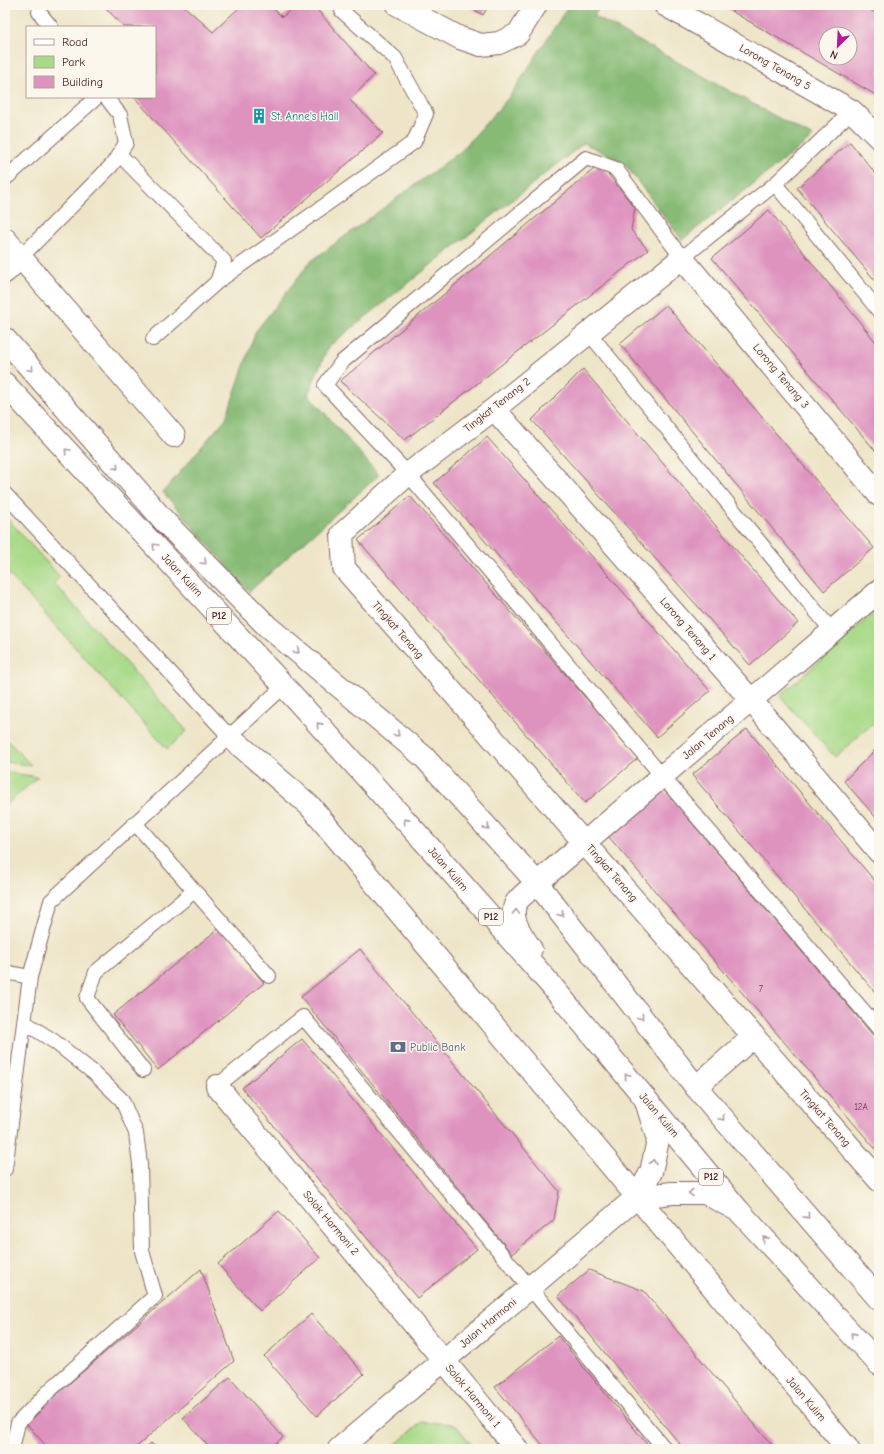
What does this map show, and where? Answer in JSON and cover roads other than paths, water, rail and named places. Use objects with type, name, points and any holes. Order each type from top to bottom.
[{"type":"street","points":[[398,5],[460,38],[481,45],[499,43],[518,34],[536,5]]},
{"type":"street","name":"Lorong Tenang 5","points":[[665,5],[852,111],[879,138]]},
{"type":"street","points":[[5,239],[174,436]]},
{"type":"street","points":[[5,272],[22,257]]},
{"type":"street","name":"Tingkat Tenang 2","points":[[344,568],[342,534],[408,474],[494,409],[682,258]]},
{"type":"street","name":"Lorong Tenang 3","points":[[682,258],[879,495]]},
{"type":"street","points":[[5,339],[166,523],[267,626],[424,757],[537,883],[696,1087],[879,1299]]},
{"type":"street","name":"Jalan Kulim","points":[[5,384],[284,686],[550,984],[740,1211],[879,1364]]},
{"type":"street","name":"Lorong Tenang 1","points":[[494,409],[751,700],[879,852]]},
{"type":"street","name":"Tingkat Tenang","points":[[344,568],[879,1180]]},
{"type":"street","name":"Jalan Tenang","points":[[550,984],[518,928],[514,913],[516,903],[537,883],[879,591]]},
{"type":"street","name":"Jalan Kulim","points":[[229,736],[310,806],[846,1448]]},
{"type":"street","points":[[696,1087],[754,1036]]},
{"type":"street","name":"Solok Harmoni 2","points":[[217,1086],[444,1360]]},
{"type":"street","points":[[638,1197],[651,1172],[658,1140],[645,1098]]},
{"type":"street","points":[[638,1197],[672,1193],[704,1193],[740,1211]]},
{"type":"street","name":"Jalan Harmoni","points":[[339,1449],[638,1197]]},
{"type":"street","name":"Solok Harmoni 1","points":[[444,1360],[518,1449]]},
{"type":"lane","points":[[153,339],[217,282],[414,142],[426,114],[395,58],[342,11]]},
{"type":"lane","points":[[38,12],[50,26]]},
{"type":"lane","points":[[5,179],[96,98]]},
{"type":"lane","points":[[22,257],[112,165],[126,143],[120,115],[107,98]]},
{"type":"lane","points":[[852,111],[775,184],[682,258],[616,169],[586,158],[342,362],[325,385],[408,474],[662,776],[879,1029]]},
{"type":"lane","points":[[119,154],[224,261],[217,282]]},
{"type":"lane","points":[[775,184],[879,311]]},
{"type":"lane","points":[[589,332],[832,631]]},
{"type":"lane","points":[[5,494],[229,736]]},
{"type":"lane","points":[[5,1169],[30,977],[51,900],[284,686]]},
{"type":"lane","points":[[135,823],[269,976]]},
{"type":"lane","points":[[143,1070],[87,998],[96,972],[194,891]]},
{"type":"lane","points":[[5,972],[30,977]]},
{"type":"lane","points":[[217,1086],[302,1017],[665,1449]]},
{"type":"lane","points":[[12,1449],[18,1422],[50,1390],[155,1296],[142,1251],[140,1164],[136,1133],[122,1100],[94,1073],[67,1051],[24,1022]]},
{"type":"place","name":"St. Anne's Hall","points":[[259,116]]},
{"type":"place","name":"Public Bank","points":[[398,1047]]}]
